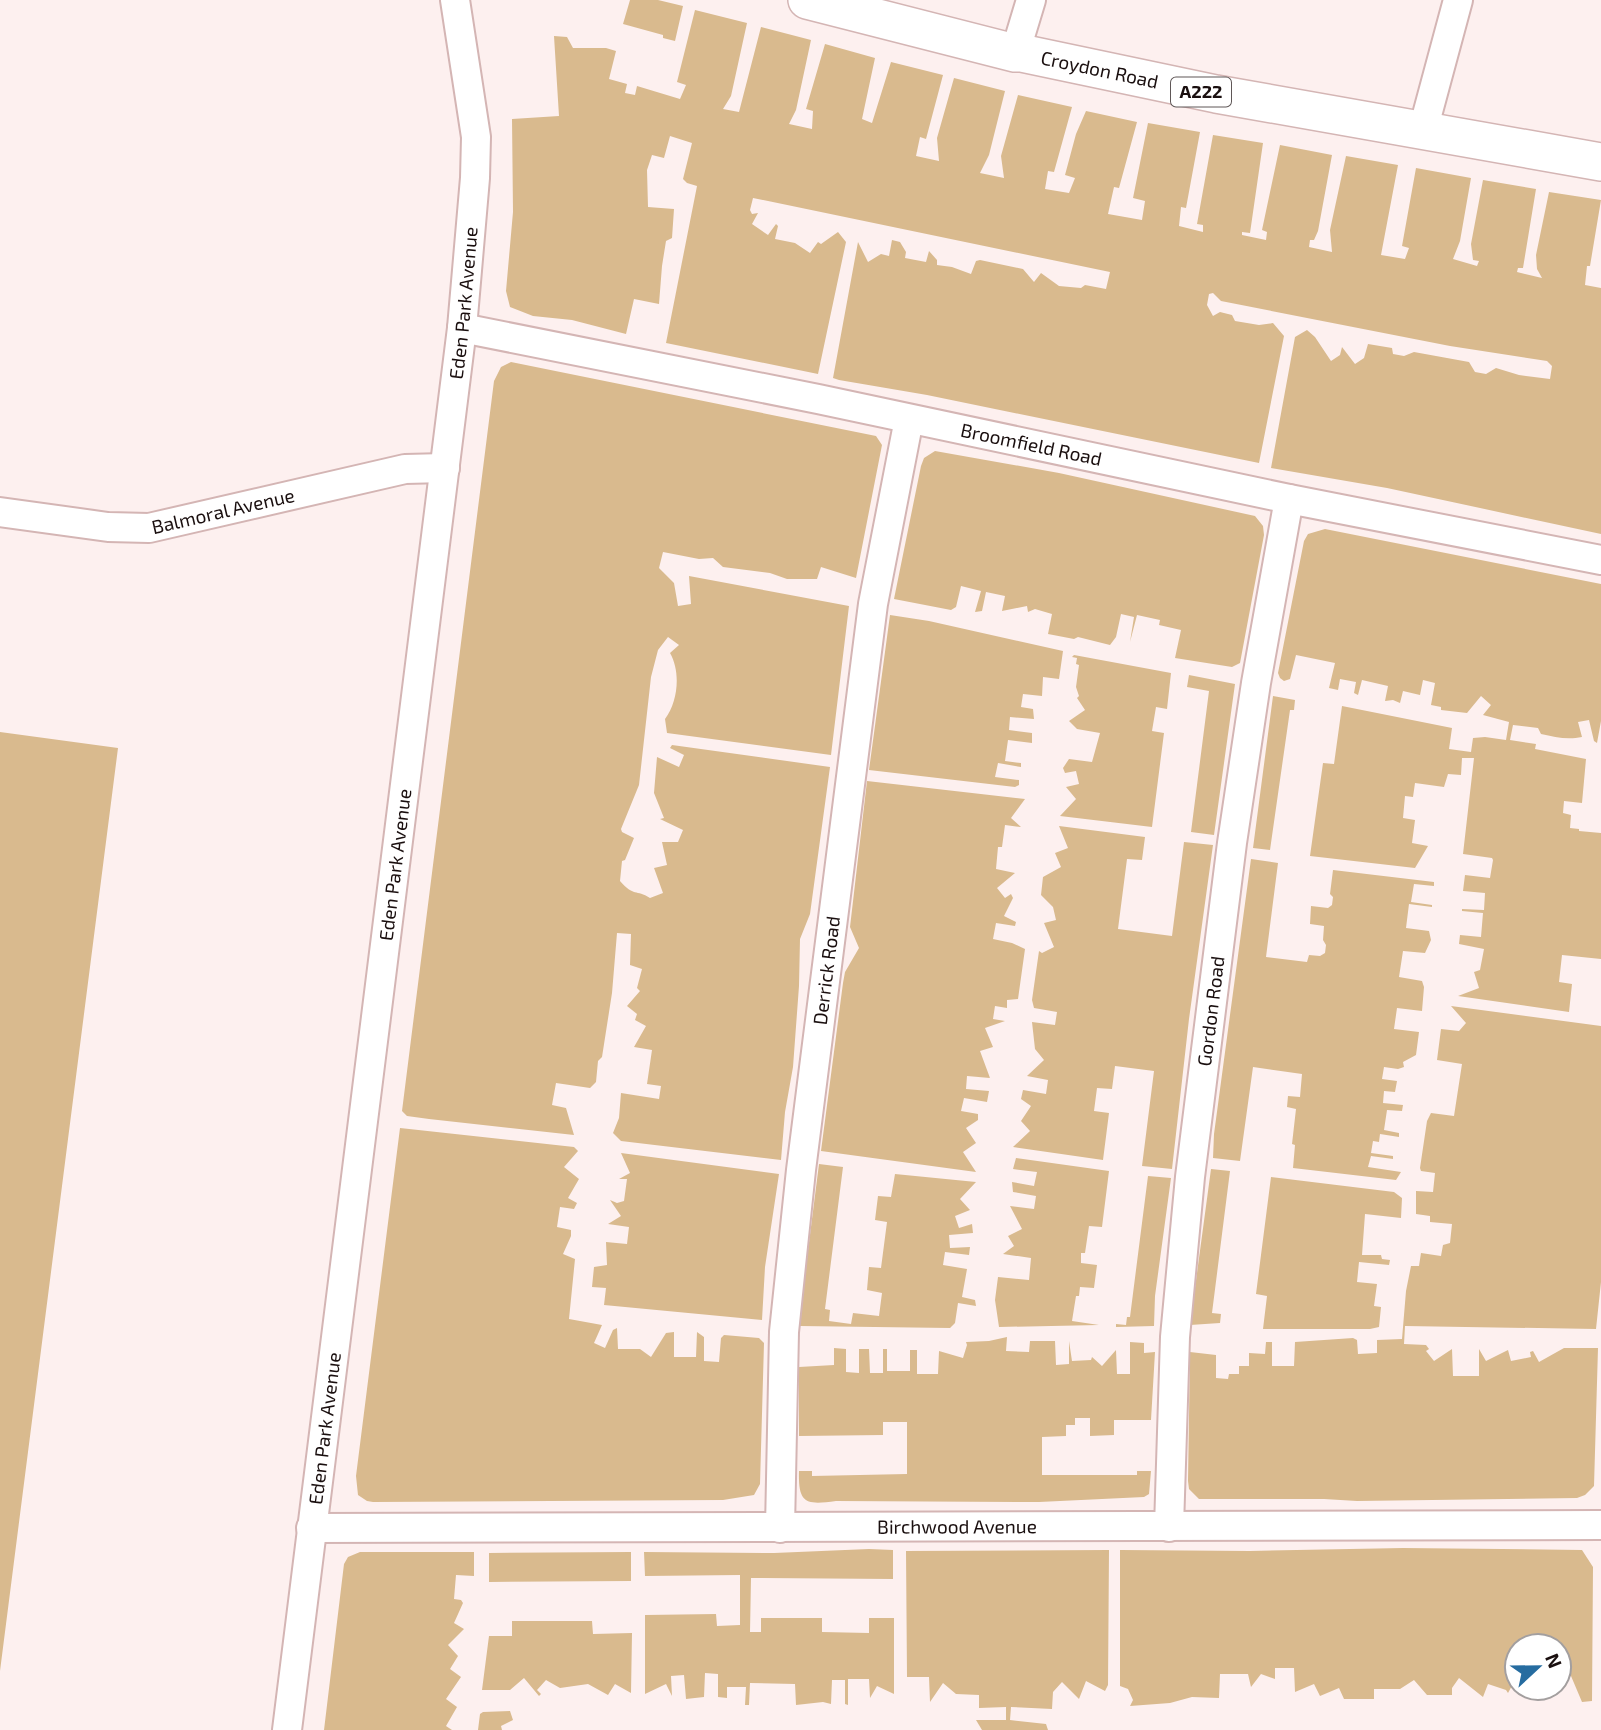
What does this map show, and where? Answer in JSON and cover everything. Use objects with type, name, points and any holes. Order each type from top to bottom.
[{"type":"main road","name":"Croydon Road","points":[[807,0],[1015,53],[1021,52],[1216,94],[1601,162]]},
{"type":"street","name":"Eden Park Avenue","points":[[286,1730],[462,328],[476,137],[455,0]]},
{"type":"street","points":[[1015,53],[1031,0]]},
{"type":"street","points":[[1423,130],[1458,0]]},
{"type":"street","name":"Broomfield Road","points":[[462,328],[1289,499],[1601,560]]},
{"type":"street","name":"Derrick Road","points":[[780,1528],[783,1332],[800,1184],[873,604],[909,419]]},
{"type":"street","name":"Balmoral Avenue","points":[[0,512],[108,527],[149,528],[405,469],[445,468]]},
{"type":"street","name":"Gordon Road","points":[[1168,1527],[1175,1337],[1190,1177],[1232,843],[1256,683],[1289,499]]},
{"type":"street","name":"Birchwood Avenue","points":[[311,1528],[1601,1525]]},
{"type":"shaded area","points":[[630,0],[658,0],[683,6],[675,41],[623,24]]},
{"type":"shaded area","points":[[695,10],[747,23],[731,96],[723,109],[739,112],[761,27],[811,40],[796,110],[789,124],[812,129],[813,111],[806,109],[825,44],[875,58],[862,119],[872,123],[891,62],[943,75],[926,139],[920,137],[916,156],[939,161],[937,138],[954,78],[1005,91],[989,155],[980,173],[1004,178],[1001,156],[1018,95],[1072,107],[1054,172],[1048,171],[1045,189],[1069,193],[1075,178],[1065,175],[1076,134],[1086,111],[1137,122],[1119,188],[1114,187],[1108,214],[1142,220],[1145,201],[1133,198],[1148,123],[1200,132],[1186,208],[1181,207],[1179,226],[1203,232],[1203,225],[1197,224],[1213,135],[1263,143],[1250,233],[1242,232],[1242,235],[1266,240],[1267,232],[1262,230],[1280,145],[1332,155],[1318,231],[1314,240],[1310,240],[1309,247],[1332,252],[1330,230],[1346,156],[1398,165],[1381,255],[1405,259],[1409,248],[1402,246],[1416,168],[1471,178],[1460,241],[1453,259],[1477,266],[1479,261],[1473,260],[1471,244],[1483,180],[1536,189],[1523,268],[1518,268],[1517,272],[1542,278],[1537,269],[1536,255],[1549,192],[1601,200],[1585,285],[1601,288],[1601,534],[1387,488],[1271,468],[1295,337],[1307,330],[1331,361],[1340,355],[1342,347],[1355,364],[1364,358],[1368,344],[1392,348],[1393,354],[1404,356],[1414,352],[1469,362],[1475,372],[1486,374],[1496,368],[1519,375],[1550,379],[1552,366],[1547,361],[1450,346],[1221,301],[1213,293],[1209,294],[1207,305],[1213,316],[1220,312],[1232,315],[1235,321],[1259,325],[1273,323],[1284,336],[1259,463],[927,395],[839,380],[833,378],[858,242],[868,262],[881,254],[889,256],[892,240],[900,242],[906,252],[905,258],[926,262],[929,251],[937,260],[937,265],[971,274],[976,261],[980,260],[1023,269],[1034,282],[1041,273],[1059,286],[1081,288],[1085,285],[1106,289],[1110,272],[753,198],[750,210],[752,214],[758,213],[752,224],[768,235],[776,224],[778,226],[775,239],[795,243],[810,253],[818,242],[821,244],[838,232],[846,242],[818,374],[666,343],[697,186],[683,179],[692,143],[670,136],[664,158],[652,155],[647,170],[648,207],[674,209],[672,238],[666,241],[662,266],[659,304],[634,299],[626,334],[572,320],[533,316],[510,307],[506,291],[513,212],[512,119],[559,116],[554,36],[567,37],[573,48],[606,48],[616,51],[609,79],[627,84],[625,93],[635,95],[637,86],[680,99],[686,85],[677,82]]},
{"type":"shaded area","points":[[511,362],[876,436],[882,445],[856,578],[821,567],[817,579],[787,579],[770,573],[723,567],[713,558],[699,559],[663,552],[659,568],[674,583],[678,606],[691,604],[689,576],[849,606],[831,755],[667,733],[665,719],[673,704],[677,678],[670,653],[679,645],[668,637],[658,650],[651,677],[639,785],[621,829],[634,838],[625,860],[622,861],[620,881],[632,891],[650,898],[663,893],[654,868],[667,865],[662,842],[678,842],[683,830],[660,819],[664,818],[654,793],[657,757],[679,767],[684,755],[670,748],[672,745],[830,767],[810,914],[800,939],[793,1067],[785,1112],[781,1160],[621,1141],[613,1133],[619,1118],[621,1093],[659,1099],[661,1086],[647,1084],[652,1050],[634,1047],[646,1026],[635,1020],[637,1014],[627,1006],[640,991],[637,988],[642,969],[630,965],[631,934],[617,933],[612,993],[596,1082],[590,1088],[556,1083],[552,1105],[566,1108],[574,1135],[407,1116],[402,1111],[494,381],[501,367]]},
{"type":"shaded area","points":[[935,451],[1059,473],[1255,516],[1263,526],[1264,535],[1240,663],[1232,667],[1175,658],[1181,630],[1159,625],[1160,620],[1137,615],[1130,642],[1134,617],[1121,614],[1116,637],[1110,645],[1078,637],[1074,639],[1048,634],[1052,614],[1035,609],[1028,612],[1027,606],[1002,611],[1005,596],[986,592],[982,611],[975,612],[981,591],[961,586],[956,607],[951,610],[894,599],[921,466],[924,458]]},
{"type":"shaded area","points":[[1325,529],[1601,584],[1601,721],[1597,743],[1594,741],[1589,720],[1578,722],[1582,737],[1556,737],[1541,734],[1538,728],[1513,725],[1510,740],[1536,744],[1535,749],[1586,759],[1582,803],[1564,801],[1563,813],[1571,815],[1570,828],[1601,833],[1601,959],[1562,955],[1559,982],[1572,984],[1569,1012],[1458,996],[1479,988],[1474,972],[1480,970],[1484,949],[1459,944],[1460,935],[1481,937],[1483,913],[1462,909],[1484,910],[1485,893],[1463,891],[1465,875],[1490,878],[1493,860],[1463,854],[1474,758],[1462,758],[1461,775],[1448,774],[1444,787],[1415,783],[1413,797],[1405,796],[1403,818],[1415,820],[1412,843],[1428,846],[1415,868],[1310,856],[1323,763],[1334,764],[1342,706],[1452,728],[1449,749],[1471,752],[1473,738],[1506,740],[1509,722],[1483,715],[1491,705],[1481,696],[1467,713],[1441,710],[1441,707],[1431,705],[1435,683],[1423,680],[1420,695],[1403,691],[1400,703],[1385,701],[1388,686],[1362,680],[1358,695],[1354,693],[1356,682],[1340,679],[1338,690],[1329,688],[1335,663],[1296,655],[1290,679],[1284,681],[1280,678],[1278,673],[1304,541],[1308,534]]},
{"type":"shaded area","points":[[890,615],[1063,651],[1059,679],[1043,677],[1042,696],[1023,694],[1021,707],[1033,709],[1034,719],[1010,717],[1009,730],[1032,733],[1032,743],[1008,740],[1005,761],[1021,763],[1021,767],[998,763],[995,777],[1019,780],[1019,785],[1015,787],[869,770]]},
{"type":"shaded area","points":[[1074,655],[1171,673],[1167,709],[1156,707],[1152,731],[1164,733],[1152,827],[1060,816],[1076,799],[1066,787],[1079,784],[1076,771],[1065,773],[1063,768],[1069,759],[1092,762],[1100,733],[1077,729],[1069,721],[1085,710],[1077,698],[1079,665],[1076,664],[1077,658],[1072,657]]},
{"type":"shaded area","points":[[1189,675],[1235,684],[1214,835],[1191,832],[1209,691],[1187,687]]},
{"type":"shaded area","points":[[1273,696],[1295,700],[1294,710],[1290,710],[1270,850],[1253,848]]},
{"type":"shaded area","points":[[0,732],[118,748],[0,1671]]},
{"type":"shaded area","points":[[867,781],[1025,799],[1011,818],[1021,827],[1005,825],[1002,847],[998,847],[996,869],[1015,873],[997,888],[1005,898],[1011,894],[1013,898],[1004,916],[1016,922],[1015,926],[996,923],[993,939],[1025,949],[1018,999],[1007,1000],[1007,1008],[995,1006],[993,1019],[1005,1021],[985,1028],[993,1047],[980,1051],[990,1078],[967,1076],[966,1089],[989,1091],[987,1102],[964,1098],[961,1111],[978,1114],[978,1120],[966,1128],[976,1143],[963,1152],[976,1172],[821,1151],[845,972],[859,948],[850,927]]},
{"type":"shaded area","points":[[1059,826],[1145,837],[1142,860],[1127,859],[1118,929],[1172,936],[1184,842],[1213,845],[1172,1169],[1142,1166],[1154,1071],[1115,1066],[1112,1089],[1097,1088],[1094,1111],[1109,1113],[1103,1160],[1013,1147],[1030,1131],[1021,1121],[1031,1106],[1021,1099],[1023,1090],[1046,1094],[1048,1080],[1027,1076],[1044,1060],[1035,1049],[1032,1022],[1055,1025],[1057,1012],[1034,1008],[1032,1000],[1039,951],[1042,953],[1054,947],[1044,923],[1056,920],[1053,907],[1041,895],[1043,877],[1061,867],[1055,853],[1068,848]]},
{"type":"shaded area","points":[[1251,859],[1278,863],[1266,957],[1307,962],[1309,955],[1320,956],[1325,953],[1324,926],[1310,924],[1311,906],[1328,908],[1332,905],[1333,897],[1330,894],[1333,870],[1434,882],[1434,886],[1414,884],[1411,902],[1432,907],[1409,904],[1406,928],[1429,931],[1431,940],[1425,953],[1403,951],[1399,977],[1422,981],[1424,987],[1422,1011],[1397,1008],[1394,1029],[1419,1032],[1416,1055],[1403,1062],[1404,1067],[1384,1067],[1382,1079],[1397,1081],[1395,1092],[1384,1091],[1383,1103],[1403,1105],[1402,1111],[1387,1110],[1384,1130],[1399,1133],[1399,1137],[1380,1134],[1379,1142],[1373,1141],[1371,1153],[1393,1156],[1393,1159],[1371,1156],[1368,1167],[1401,1172],[1396,1180],[1293,1168],[1295,1145],[1292,1144],[1296,1109],[1287,1107],[1288,1096],[1300,1097],[1302,1074],[1253,1067],[1240,1161],[1213,1158]]},
{"type":"shaded area","points":[[1451,1006],[1601,1026],[1601,1282],[1596,1329],[1405,1326],[1404,1344],[1426,1345],[1429,1349],[1426,1351],[1434,1361],[1452,1349],[1453,1376],[1479,1376],[1479,1349],[1486,1361],[1508,1350],[1511,1361],[1531,1357],[1530,1352],[1533,1351],[1539,1362],[1564,1348],[1598,1348],[1594,1486],[1585,1495],[1577,1498],[1357,1501],[1199,1499],[1189,1489],[1188,1481],[1190,1352],[1216,1355],[1216,1378],[1228,1379],[1229,1374],[1239,1374],[1239,1366],[1249,1366],[1249,1353],[1265,1354],[1266,1342],[1272,1342],[1272,1366],[1294,1366],[1295,1342],[1353,1338],[1357,1340],[1358,1354],[1377,1353],[1377,1340],[1402,1339],[1411,1266],[1419,1266],[1421,1253],[1441,1256],[1443,1245],[1450,1243],[1452,1224],[1430,1222],[1430,1216],[1416,1214],[1416,1191],[1433,1192],[1435,1173],[1421,1171],[1420,1168],[1427,1121],[1431,1113],[1454,1116],[1462,1064],[1437,1060],[1441,1029],[1459,1031],[1466,1023]]},
{"type":"shaded area","points":[[400,1128],[574,1147],[578,1151],[564,1167],[579,1179],[568,1198],[577,1203],[574,1209],[560,1207],[557,1227],[571,1230],[563,1254],[575,1259],[569,1319],[602,1325],[594,1343],[605,1348],[613,1330],[617,1328],[618,1349],[640,1349],[651,1357],[666,1333],[674,1332],[674,1357],[696,1357],[697,1332],[704,1337],[704,1361],[719,1362],[721,1338],[724,1335],[759,1338],[764,1343],[760,1484],[754,1495],[723,1500],[373,1502],[358,1495],[356,1476]]},
{"type":"shaded area","points":[[621,1153],[779,1174],[765,1267],[762,1320],[604,1305],[606,1288],[592,1287],[594,1267],[607,1265],[606,1242],[627,1244],[629,1227],[608,1224],[621,1216],[610,1200],[617,1203],[624,1201],[627,1179],[619,1179],[630,1173]]},
{"type":"shaded area","points":[[1016,1158],[1109,1171],[1102,1227],[1089,1226],[1085,1253],[1081,1253],[1081,1263],[1097,1265],[1094,1288],[1080,1287],[1072,1321],[1099,1325],[999,1327],[995,1300],[998,1277],[1029,1280],[1031,1258],[1003,1254],[1014,1246],[1008,1236],[1022,1229],[1010,1206],[1034,1209],[1036,1196],[1013,1192],[1012,1182],[1034,1186],[1037,1172],[1013,1169]]},
{"type":"shaded area","points":[[819,1164],[843,1167],[825,1309],[830,1310],[829,1321],[851,1324],[853,1313],[879,1316],[882,1293],[867,1290],[869,1267],[881,1268],[887,1222],[875,1220],[878,1196],[891,1197],[895,1174],[976,1182],[960,1199],[970,1210],[955,1216],[959,1228],[972,1224],[973,1233],[949,1235],[950,1248],[970,1247],[969,1255],[945,1252],[943,1265],[967,1269],[962,1297],[975,1300],[976,1306],[958,1303],[955,1323],[950,1328],[800,1326]]},
{"type":"shaded area","points":[[1211,1169],[1230,1171],[1212,1313],[1221,1314],[1220,1323],[1190,1325]]},
{"type":"shaded area","points":[[1148,1176],[1171,1178],[1155,1296],[1154,1326],[1116,1327],[1116,1324],[1126,1325],[1127,1317],[1130,1317]]},
{"type":"shaded area","points":[[1271,1177],[1394,1192],[1402,1198],[1401,1218],[1365,1214],[1362,1255],[1381,1255],[1382,1259],[1390,1260],[1389,1265],[1359,1262],[1357,1282],[1377,1284],[1374,1306],[1381,1307],[1379,1327],[1263,1329],[1267,1296],[1256,1294]]},
{"type":"shaded area","points":[[1007,1337],[1006,1351],[1029,1352],[1030,1341],[1055,1341],[1056,1365],[1069,1364],[1069,1341],[1072,1361],[1091,1360],[1092,1357],[1102,1366],[1116,1350],[1117,1374],[1130,1374],[1130,1342],[1144,1343],[1144,1353],[1155,1352],[1151,1420],[1114,1420],[1114,1435],[1090,1436],[1090,1418],[1075,1418],[1075,1425],[1066,1425],[1066,1436],[1042,1437],[1042,1475],[1137,1475],[1137,1471],[1151,1471],[1149,1494],[1144,1497],[1039,1502],[817,1503],[802,1496],[799,1471],[812,1471],[812,1476],[907,1474],[907,1422],[883,1422],[883,1435],[799,1436],[799,1367],[834,1365],[834,1348],[846,1349],[846,1372],[859,1373],[859,1349],[869,1349],[870,1373],[883,1373],[883,1349],[887,1349],[887,1371],[910,1371],[910,1350],[917,1350],[917,1374],[938,1374],[939,1351],[963,1358],[966,1342]]},
{"type":"shaded area","points":[[1403,1548],[1582,1550],[1593,1567],[1592,1701],[1582,1702],[1573,1681],[1573,1632],[1503,1632],[1503,1689],[1488,1684],[1483,1697],[1459,1678],[1452,1688],[1452,1695],[1427,1695],[1414,1680],[1400,1689],[1374,1689],[1374,1699],[1344,1699],[1339,1688],[1320,1696],[1314,1684],[1295,1692],[1294,1668],[1275,1668],[1275,1679],[1261,1674],[1251,1687],[1248,1674],[1220,1674],[1219,1698],[1192,1697],[1170,1703],[1130,1706],[1133,1700],[1128,1689],[1120,1686],[1120,1550]]},
{"type":"shaded area","points":[[893,1550],[893,1579],[751,1578],[750,1632],[761,1632],[761,1618],[822,1618],[822,1632],[869,1633],[869,1618],[894,1618],[894,1694],[877,1686],[870,1698],[869,1679],[848,1679],[848,1705],[845,1704],[845,1680],[832,1680],[831,1704],[823,1702],[796,1705],[795,1684],[750,1683],[749,1705],[745,1705],[746,1687],[727,1687],[727,1698],[718,1697],[718,1674],[705,1673],[704,1697],[686,1699],[684,1675],[671,1676],[672,1696],[666,1684],[645,1694],[645,1615],[716,1614],[717,1626],[740,1625],[740,1575],[645,1576],[644,1552],[774,1553]]},
{"type":"shaded area","points":[[1109,1550],[1108,1685],[1105,1691],[1086,1681],[1079,1699],[1062,1682],[1053,1692],[1052,1709],[1011,1707],[1010,1720],[1046,1724],[1048,1730],[982,1730],[976,1720],[1006,1720],[1006,1707],[979,1708],[979,1695],[956,1694],[943,1683],[930,1702],[929,1677],[907,1677],[906,1551]]},
{"type":"shaded area","points":[[360,1552],[474,1552],[474,1576],[456,1575],[454,1599],[463,1603],[454,1623],[464,1629],[448,1645],[458,1656],[450,1669],[461,1677],[446,1699],[457,1707],[446,1726],[452,1730],[324,1730],[344,1564],[348,1557]]},
{"type":"shaded area","points":[[631,1552],[631,1581],[489,1582],[489,1553]]},
{"type":"shaded area","points":[[512,1621],[592,1621],[593,1634],[632,1633],[631,1693],[615,1684],[608,1695],[588,1684],[560,1688],[546,1680],[537,1690],[541,1694],[539,1696],[524,1678],[510,1690],[482,1690],[489,1636],[512,1636]]},
{"type":"shaded area","points":[[510,1711],[513,1720],[501,1726],[502,1730],[478,1730],[480,1714],[483,1712]]}]
